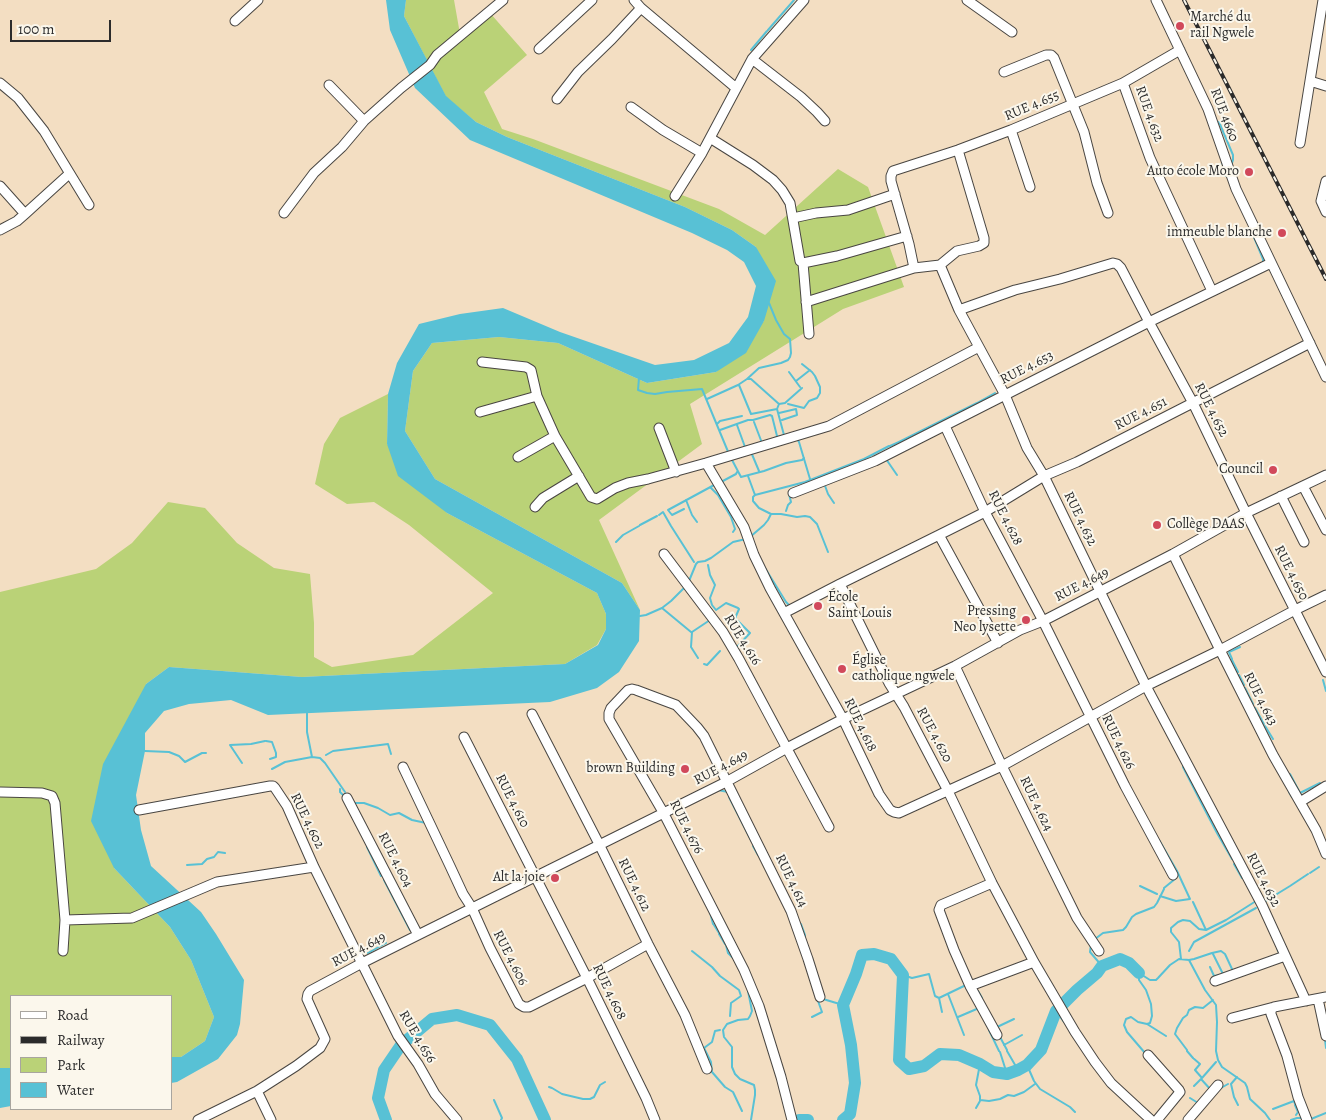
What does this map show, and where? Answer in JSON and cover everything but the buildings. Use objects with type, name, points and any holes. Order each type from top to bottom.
[{"type":"street","points":[[234,21],[258,0]]},
{"type":"street","points":[[284,213],[314,174],[342,147],[364,121],[503,0]]},
{"type":"street","points":[[539,49],[592,0]]},
{"type":"street","points":[[634,0],[736,88]]},
{"type":"street","points":[[675,196],[702,153],[752,60],[804,0]]},
{"type":"street","points":[[967,0],[1012,32]]},
{"type":"street","name":"RUE 4660","points":[[1156,0],[1208,109],[1236,189],[1326,377]]},
{"type":"street","points":[[1300,143],[1323,0]]},
{"type":"street","points":[[557,99],[578,72],[641,8]]},
{"type":"street","name":"RUE 4.655","points":[[895,194],[891,176],[893,171],[1011,130],[1123,83],[1180,50]]},
{"type":"street","points":[[1004,72],[1046,55],[1051,55],[1054,58],[1084,132],[1097,183],[1108,213]]},
{"type":"street","points":[[752,60],[801,97],[825,121]]},
{"type":"street","points":[[1310,81],[1326,86]]},
{"type":"street","points":[[0,83],[18,98],[44,131],[89,205]]},
{"type":"street","name":"RUE 4.632","points":[[1123,83],[1150,158],[1212,291]]},
{"type":"street","points":[[329,85],[364,121]]},
{"type":"street","points":[[631,107],[702,153]]},
{"type":"street","points":[[1011,130],[1030,187]]},
{"type":"street","points":[[710,138],[773,180],[790,202],[800,262],[803,263],[809,334]]},
{"type":"street","points":[[806,302],[914,268],[940,265],[957,251],[984,243],[958,150]]},
{"type":"street","points":[[0,230],[17,221],[69,174]]},
{"type":"street","points":[[1326,181],[1321,201],[1326,212]]},
{"type":"street","points":[[0,186],[25,214]]},
{"type":"street","points":[[793,218],[816,213],[848,210],[895,194],[914,268]]},
{"type":"street","points":[[803,263],[837,256],[907,236]]},
{"type":"street","points":[[959,310],[1015,290],[1113,263],[1121,268],[1148,322]]},
{"type":"street","name":"RUE 4.653","points":[[792,493],[875,461],[1148,322],[1271,263]]},
{"type":"street","name":"RUE 4.632","points":[[940,265],[959,310],[1005,395],[1027,448],[1044,476],[1146,686],[1262,905],[1306,1001]]},
{"type":"street","name":"RUE 4.652","points":[[1148,322],[1193,403],[1246,513]]},
{"type":"street","name":"RUE 4.651","points":[[939,535],[985,512],[1044,476],[1077,462],[1310,343]]},
{"type":"street","points":[[482,362],[531,370],[538,396],[556,436],[591,497],[597,499],[615,488],[628,483],[676,472],[829,426],[979,347]]},
{"type":"street","points":[[480,412],[538,396]]},
{"type":"street","name":"RUE 4.628","points":[[945,426],[985,512],[1043,620]]},
{"type":"street","points":[[659,428],[676,472]]},
{"type":"street","points":[[518,457],[556,436]]},
{"type":"street","name":"RUE 4.618","points":[[706,463],[744,527],[754,555],[843,718],[879,794],[890,810],[899,814],[1002,766],[1146,686],[1326,595]]},
{"type":"street","name":"RUE 4.649","points":[[198,1120],[257,1091],[320,1048],[325,1039],[307,999],[310,991],[362,963],[726,782],[843,718],[954,666],[1020,630],[1101,592],[1246,513],[1326,475]]},
{"type":"street","points":[[535,508],[543,498],[578,476]]},
{"type":"street","points":[[1303,486],[1326,530]]},
{"type":"street","points":[[1281,496],[1304,542]]},
{"type":"street","name":"RUE 4.650","points":[[1246,513],[1326,672]]},
{"type":"street","points":[[784,613],[939,535],[998,643]]},
{"type":"street","name":"RUE 4.616","points":[[664,554],[723,632],[829,827]]},
{"type":"street","name":"RUE 4.643","points":[[1173,554],[1273,755],[1316,830],[1326,854]]},
{"type":"street","name":"RUE 4.620","points":[[840,584],[889,683],[904,707],[948,791],[992,882],[1034,962],[1095,1062],[1111,1083],[1151,1120]]},
{"type":"street","name":"RUE 4.626","points":[[1043,620],[1124,786],[1173,875]]},
{"type":"street","name":"RUE 4.624","points":[[954,666],[1077,918],[1099,950]]},
{"type":"street","name":"RUE 4.676","points":[[726,782],[704,736],[682,710],[671,702],[632,689],[628,690],[611,708],[609,720],[663,812],[744,970],[759,1006],[792,1118]]},
{"type":"street","name":"RUE 4.612","points":[[532,714],[685,1014],[707,1069]]},
{"type":"street","name":"RUE 4.610","points":[[464,737],[536,877]]},
{"type":"street","name":"RUE 4.606","points":[[403,767],[463,894],[472,908],[519,1004],[529,1007],[587,978],[648,944]]},
{"type":"street","name":"RUE 4.614","points":[[726,782],[791,911],[820,997]]},
{"type":"street","name":"RUE 4.602","points":[[139,810],[273,786],[287,806],[314,867],[362,963]]},
{"type":"street","points":[[1300,802],[1326,786]]},
{"type":"street","points":[[0,792],[42,793],[52,796],[55,803],[65,920],[63,951]]},
{"type":"street","name":"RUE 4.604","points":[[348,798],[418,935]]},
{"type":"street","points":[[65,920],[132,918],[217,882],[314,867]]},
{"type":"street","name":"RUE 4.608","points":[[536,877],[646,1098],[655,1120]]},
{"type":"street","points":[[992,882],[941,905],[939,910],[970,986],[997,1035]]},
{"type":"street","points":[[1215,981],[1285,956]]},
{"type":"street","points":[[970,986],[1034,962]]},
{"type":"street","name":"RUE 4.656","points":[[362,963],[398,1036],[418,1064],[435,1094],[457,1120]]},
{"type":"street","points":[[1232,1018],[1274,1007],[1322,998],[1326,1036]]},
{"type":"street","points":[[1274,1007],[1270,1014],[1287,1056],[1298,1097],[1307,1120]]},
{"type":"street","points":[[1148,1055],[1180,1092],[1157,1120]]},
{"type":"street","points":[[1188,1120],[1218,1085]]},
{"type":"street","points":[[257,1091],[271,1120]]},
{"type":"green space","points":[[406,0],[454,0],[460,34],[490,13],[527,55],[484,92],[502,129],[719,209],[765,235],[838,169],[868,187],[904,287],[843,309],[690,404],[702,444],[599,520],[640,610],[622,583],[435,479],[405,431],[413,371],[432,343],[499,337],[558,343],[647,383],[716,372],[764,321],[756,247],[732,230],[685,207],[507,137],[476,122],[446,97],[404,16]]},
{"type":"green space","points":[[388,394],[387,444],[447,513],[597,593],[606,614],[606,629],[597,645],[565,664],[302,677],[169,667],[146,684],[114,868],[170,927],[191,960],[214,1017],[205,1041],[181,1057],[172,1057],[172,995],[10,995],[10,1068],[0,1068],[0,592],[96,569],[132,543],[168,502],[205,508],[237,543],[274,568],[310,574],[314,623],[314,657],[332,667],[413,655],[493,593],[409,525],[374,502],[347,504],[315,484],[324,444],[340,418]]},
{"type":"water","points":[[386,0],[406,0],[404,16],[446,96],[476,122],[507,137],[685,207],[732,230],[756,247],[776,281],[764,321],[746,353],[716,372],[647,383],[558,343],[499,337],[432,343],[413,371],[405,431],[435,479],[622,583],[640,610],[639,641],[619,672],[597,688],[550,702],[268,715],[231,700],[189,704],[164,711],[145,733],[145,751],[136,795],[141,830],[151,866],[201,912],[244,980],[240,1024],[237,1035],[218,1059],[177,1082],[172,1083],[172,1057],[181,1057],[205,1041],[214,1017],[191,960],[170,927],[114,868],[91,821],[103,764],[146,684],[169,667],[302,677],[565,664],[598,645],[606,629],[606,614],[597,593],[447,513],[398,476],[387,444],[388,394],[397,363],[419,324],[460,314],[503,308],[560,332],[655,365],[694,360],[729,343],[748,317],[756,286],[744,262],[727,250],[692,233],[470,140],[415,88],[390,30]]},
{"type":"water","points":[[0,1068],[10,1068],[10,1106],[0,1108]]},
{"type":"waterway","points":[[768,30],[794,0]]},
{"type":"waterway","points":[[751,50],[767,31]]},
{"type":"waterway","points":[[1219,122],[1233,155],[1231,166]]},
{"type":"waterway","points":[[1222,162],[1226,176]]},
{"type":"waterway","points":[[1251,230],[1263,262]]},
{"type":"waterway","points":[[707,399],[738,385],[759,368],[781,363],[790,357],[790,339],[784,334],[769,303]]},
{"type":"waterway","points":[[788,404],[804,408],[809,401],[817,398],[820,393],[820,387],[815,376],[802,364]]},
{"type":"waterway","points":[[796,381],[810,370]]},
{"type":"waterway","points":[[789,372],[800,387]]},
{"type":"waterway","points":[[639,378],[638,390],[647,393],[655,394],[702,389],[729,454]]},
{"type":"waterway","points":[[747,379],[751,379],[779,404]]},
{"type":"waterway","points":[[739,385],[751,414],[777,409]]},
{"type":"waterway","points":[[779,404],[785,403],[802,388]]},
{"type":"waterway","points":[[899,442],[995,393]]},
{"type":"waterway","points":[[774,438],[784,435],[777,409],[779,404]]},
{"type":"waterway","points":[[779,413],[796,409],[797,415],[782,420]]},
{"type":"waterway","points":[[720,430],[748,420],[770,415],[772,416],[777,436]]},
{"type":"waterway","points":[[717,424],[720,421],[742,416]]},
{"type":"waterway","points":[[754,422],[762,443]]},
{"type":"waterway","points":[[737,425],[745,447]]},
{"type":"waterway","points":[[797,439],[810,479]]},
{"type":"waterway","points":[[890,446],[899,442]]},
{"type":"waterway","points":[[755,495],[805,482],[864,459],[889,446]]},
{"type":"waterway","points":[[751,452],[759,471]]},
{"type":"waterway","points":[[731,458],[741,477],[804,458]]},
{"type":"waterway","points":[[886,459],[897,475]]},
{"type":"waterway","points":[[721,482],[737,472]]},
{"type":"waterway","points":[[748,476],[755,495],[753,501],[759,508],[771,514],[810,517],[817,524],[828,552]]},
{"type":"waterway","points":[[824,483],[834,503]]},
{"type":"waterway","points":[[684,509],[672,515],[668,510],[716,484]]},
{"type":"waterway","points":[[711,488],[718,495],[731,517],[735,529],[733,532]]},
{"type":"waterway","points":[[786,511],[791,502],[789,494]]},
{"type":"waterway","points":[[686,500],[697,522]]},
{"type":"waterway","points":[[659,515],[663,512],[694,562]]},
{"type":"waterway","points":[[750,537],[764,525],[771,514]]},
{"type":"waterway","points":[[640,525],[657,516]]},
{"type":"waterway","points":[[616,542],[623,535],[639,526]]},
{"type":"waterway","points":[[689,581],[698,562],[711,558],[733,542],[746,539]]},
{"type":"waterway","points":[[708,565],[715,585],[710,598],[712,605],[716,610],[726,603],[738,608],[736,619],[750,633],[736,646]]},
{"type":"waterway","points":[[765,568],[790,606]]},
{"type":"waterway","points":[[640,616],[662,608],[685,587]]},
{"type":"waterway","points":[[662,608],[691,632]]},
{"type":"waterway","points":[[698,658],[691,647],[692,632],[710,620]]},
{"type":"waterway","points":[[1232,659],[1229,652],[1240,647]]},
{"type":"waterway","points":[[704,664],[707,665],[720,651]]},
{"type":"waterway","points":[[1232,660],[1238,672]]},
{"type":"waterway","points":[[1239,675],[1244,685]]},
{"type":"waterway","points":[[1323,680],[1326,691]]},
{"type":"waterway","points":[[1245,688],[1253,704]]},
{"type":"waterway","points":[[1255,708],[1264,724]]},
{"type":"waterway","points":[[307,710],[307,732],[312,757]]},
{"type":"waterway","points":[[1265,726],[1273,739]]},
{"type":"waterway","points":[[242,763],[230,745],[265,741]]},
{"type":"waterway","points":[[266,741],[272,742],[276,753],[276,757],[270,759]]},
{"type":"waterway","points":[[326,755],[333,751],[388,744],[391,754]]},
{"type":"waterway","points":[[145,751],[169,752],[179,756],[185,762],[202,753],[206,753]]},
{"type":"waterway","points":[[272,769],[285,762],[312,757],[320,758],[345,792]]},
{"type":"waterway","points":[[1183,767],[1206,812]]},
{"type":"waterway","points":[[1290,774],[1300,793],[1320,783]]},
{"type":"waterway","points":[[340,789],[343,795]]},
{"type":"waterway","points":[[718,790],[728,792]]},
{"type":"waterway","points":[[1289,792],[1292,797]]},
{"type":"waterway","points":[[730,795],[729,797],[752,842]]},
{"type":"waterway","points":[[354,803],[364,803],[390,815],[399,813],[412,820],[426,823]]},
{"type":"waterway","points":[[1206,812],[1217,833]]},
{"type":"waterway","points":[[1217,833],[1232,859]]},
{"type":"waterway","points":[[1159,840],[1177,871]]},
{"type":"waterway","points":[[753,846],[758,855]]},
{"type":"waterway","points":[[367,847],[381,876]]},
{"type":"waterway","points":[[187,865],[202,864],[207,859],[214,857],[218,852],[225,853]]},
{"type":"waterway","points":[[1234,864],[1242,878]]},
{"type":"waterway","points":[[1310,873],[1319,867]]},
{"type":"waterway","points":[[1160,896],[1176,901],[1190,899],[1177,871]]},
{"type":"waterway","points":[[1264,901],[1308,874]]},
{"type":"waterway","points":[[1164,888],[1175,879],[1174,877]]},
{"type":"waterway","points":[[384,880],[410,930]]},
{"type":"waterway","points":[[1140,886],[1157,894]]},
{"type":"waterway","points":[[1095,939],[1103,933],[1123,930],[1136,914],[1154,907],[1164,889]]},
{"type":"waterway","points":[[1181,959],[1179,942],[1171,932],[1171,928],[1178,922],[1183,920],[1190,921],[1199,929],[1206,930],[1256,901]]},
{"type":"waterway","points":[[1193,902],[1206,930]]},
{"type":"waterway","points":[[1189,951],[1194,942],[1256,908]]},
{"type":"waterway","points":[[710,912],[713,924]]},
{"type":"waterway","points":[[801,924],[805,939]]},
{"type":"waterway","points":[[714,925],[719,933]]},
{"type":"waterway","points":[[719,934],[725,944]]},
{"type":"waterway","points":[[368,953],[386,943]]},
{"type":"waterway","points":[[726,945],[728,953],[733,958]]},
{"type":"waterway","points":[[1091,945],[1090,952],[1102,966]]},
{"type":"waterway","points":[[1277,948],[1280,955]]},
{"type":"waterway","points":[[692,951],[739,990],[741,996],[731,1003],[730,1016]]},
{"type":"waterway","points":[[1139,973],[1150,980],[1156,980],[1170,965],[1179,959],[1189,960],[1221,951],[1225,954],[1232,969]]},
{"type":"waterway","points":[[843,1120],[850,1114],[855,1083],[851,1045],[843,1005],[862,955],[874,954],[891,959],[903,975],[899,1060],[909,1069],[924,1066],[940,1054],[959,1055],[993,1072],[1007,1074],[1018,1070],[1027,1065],[1041,1050],[1056,1011],[1097,973],[1102,966],[1120,959],[1129,963],[1139,973]]},
{"type":"waterway","points":[[1213,954],[1223,974]]},
{"type":"waterway","points":[[1189,960],[1205,990],[1216,1005],[1216,1051],[1218,1060],[1222,1067],[1245,1083],[1250,1099],[1270,1120]]},
{"type":"waterway","points":[[1210,967],[1214,976],[1220,975]]},
{"type":"waterway","points":[[903,975],[912,978],[929,974],[935,996],[939,998],[942,1012]]},
{"type":"waterway","points":[[1139,974],[1139,980],[1146,990],[1151,1004],[1152,1016],[1150,1023],[1147,1024]]},
{"type":"waterway","points":[[939,998],[966,985]]},
{"type":"waterway","points":[[748,991],[752,1011],[750,1016],[748,1019],[727,1024],[723,1030],[724,1037],[732,1047],[732,1067],[735,1074],[740,1079],[754,1085],[755,1095],[751,1120]]},
{"type":"waterway","points":[[978,991],[982,998]]},
{"type":"waterway","points":[[948,994],[964,1035]]},
{"type":"waterway","points":[[812,1017],[822,1012],[818,999]]},
{"type":"waterway","points":[[823,999],[843,1005]]},
{"type":"waterway","points":[[1187,1050],[1175,1034],[1177,1028],[1189,1010],[1195,1007],[1203,1008],[1213,1000]]},
{"type":"waterway","points":[[958,1017],[979,1008]]},
{"type":"waterway","points":[[1056,1011],[1064,1022]]},
{"type":"waterway","points":[[386,1120],[378,1098],[384,1070],[401,1045],[432,1019],[457,1015],[490,1025],[517,1059],[545,1120]]},
{"type":"waterway","points":[[1145,1053],[1127,1032],[1124,1025],[1126,1019],[1131,1017],[1166,1036]]},
{"type":"waterway","points":[[995,1028],[1014,1019]]},
{"type":"waterway","points":[[720,1030],[715,1031],[712,1042],[704,1048],[711,1062],[712,1072],[725,1087],[733,1092],[742,1111]]},
{"type":"waterway","points":[[989,1030],[999,1051]]},
{"type":"waterway","points":[[1004,1045],[1022,1035]]},
{"type":"waterway","points":[[1000,1037],[1007,1050]]},
{"type":"waterway","points":[[1325,1040],[1326,1048]]},
{"type":"waterway","points":[[1007,1051],[1018,1070]]},
{"type":"waterway","points":[[1187,1051],[1193,1058]]},
{"type":"waterway","points":[[1000,1052],[1007,1074]]},
{"type":"waterway","points":[[1193,1058],[1200,1064],[1195,1070],[1202,1078],[1216,1062]]},
{"type":"waterway","points":[[976,1108],[980,1101],[976,1085],[980,1064]]},
{"type":"waterway","points":[[1027,1065],[1040,1089],[1075,1112]]},
{"type":"waterway","points":[[1237,1077],[1231,1084],[1238,1105]]},
{"type":"waterway","points":[[1194,1086],[1201,1079],[1211,1090]]},
{"type":"waterway","points":[[549,1087],[562,1094],[590,1099],[594,1097],[600,1085],[605,1082]]},
{"type":"waterway","points":[[980,1101],[1000,1099],[1008,1095],[1014,1096],[1035,1084]]},
{"type":"waterway","points":[[1221,1088],[1228,1084]]},
{"type":"waterway","points":[[1190,1098],[1198,1103]]},
{"type":"waterway","points":[[494,1100],[502,1118],[501,1120]]},
{"type":"waterway","points":[[1273,1109],[1294,1101],[1295,1104]]},
{"type":"waterway","points":[[1295,1105],[1298,1112],[1296,1115]]},
{"type":"waterway","points":[[1310,1118],[1326,1113]]},
{"type":"waterway","points":[[1291,1120],[1303,1118]]},
{"type":"waterway","points":[[799,1120],[808,1120]]},
{"type":"railway","points":[[1184,0],[1326,279]]},
{"type":"place","name":"Marché du rail Ngwele","points":[[1180,26]]},
{"type":"place","name":"Auto école Moro","points":[[1249,172]]},
{"type":"place","name":"immeuble blanche","points":[[1282,233]]},
{"type":"place","name":"Council","points":[[1273,470]]},
{"type":"place","name":"Collège DAAS","points":[[1157,525]]},
{"type":"place","name":"École Saint Louis","points":[[818,606]]},
{"type":"place","name":"Pressing Neo lysette","points":[[1026,620]]},
{"type":"place","name":"Église catholique ngwele","points":[[842,669]]},
{"type":"place","name":"brown Building","points":[[685,769]]},
{"type":"place","name":"Alt la joie","points":[[555,878]]}]
